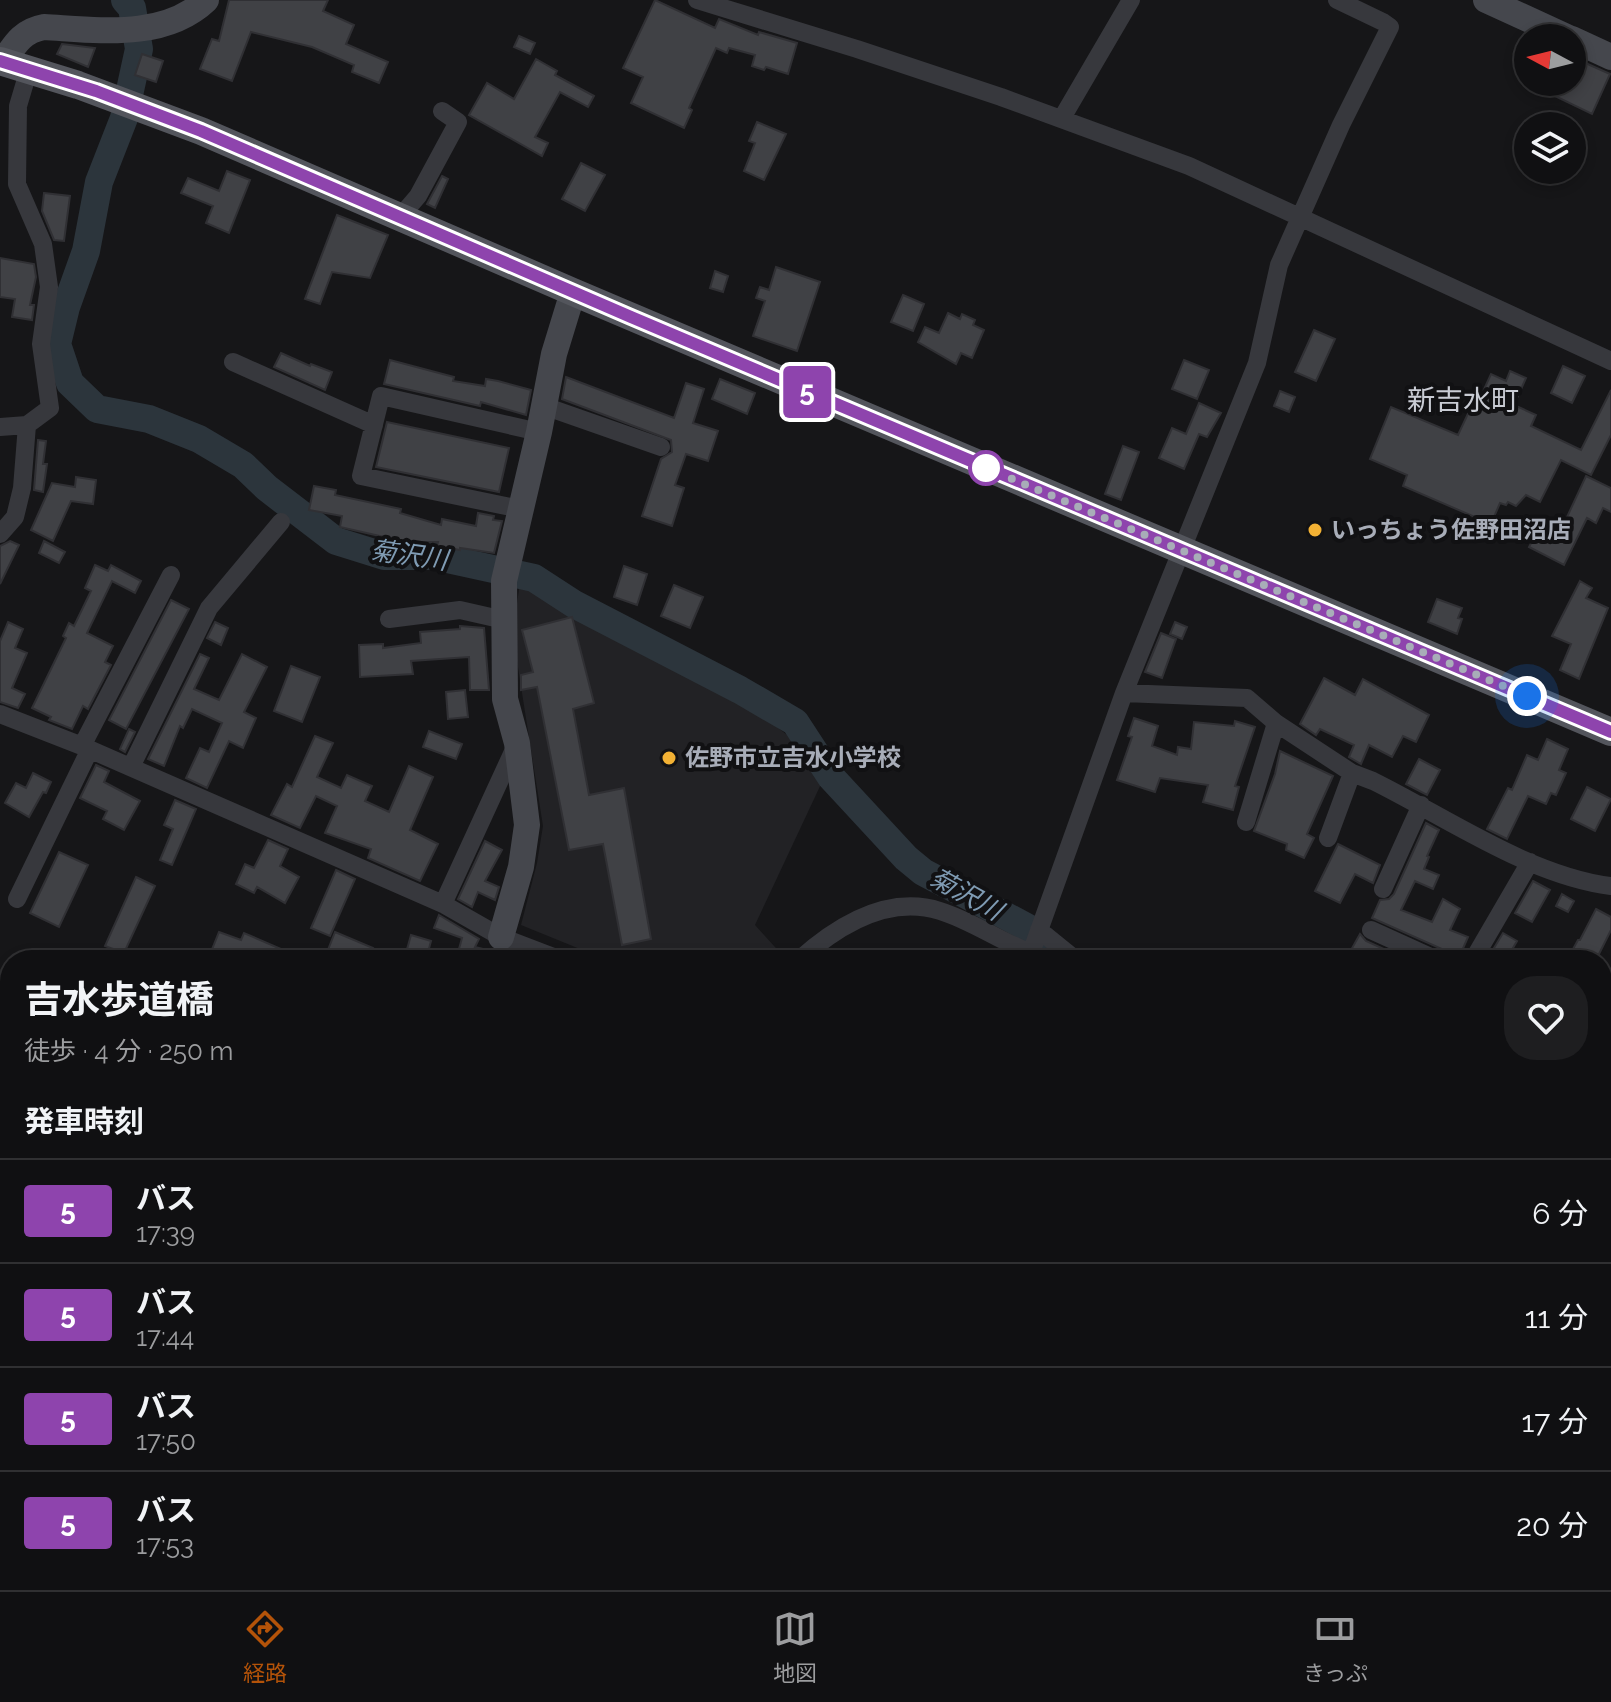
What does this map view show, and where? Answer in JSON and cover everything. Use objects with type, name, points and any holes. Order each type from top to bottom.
[{"type":"main road","points":[[11,64],[114,97],[201,131],[1611,732]]},
{"type":"street","points":[[0,427],[27,425],[50,408],[41,344],[49,287],[43,244],[17,184],[18,106],[11,64],[15,43],[31,30],[44,27],[149,28],[191,14],[206,0]]},
{"type":"street","points":[[697,0],[857,49],[1062,118],[1189,166],[1611,361]]},
{"type":"street","points":[[1062,118],[1131,0]]},
{"type":"street","points":[[1036,950],[1039,930],[1124,693],[1257,363],[1279,265],[1390,27],[1368,6],[1337,0]]},
{"type":"street","points":[[1486,0],[1538,24]]},
{"type":"street","points":[[1586,46],[1611,57]]},
{"type":"street","points":[[400,217],[418,196],[458,122],[442,111]]},
{"type":"street","points":[[501,937],[521,867],[527,825],[517,743],[505,699],[504,581],[554,354],[573,292]]},
{"type":"street","points":[[233,362],[374,425]]},
{"type":"street","points":[[520,509],[361,476],[381,396],[542,419],[661,447]]},
{"type":"street","points":[[0,534],[15,517],[22,488],[27,425]]},
{"type":"street","points":[[131,767],[209,608],[281,522]]},
{"type":"street","points":[[17,899],[86,747],[171,575]]},
{"type":"street","points":[[389,619],[460,610],[504,620]]},
{"type":"street","points":[[1124,693],[1247,698],[1276,723],[1352,773],[1530,862],[1572,877],[1611,886]]},
{"type":"street","points":[[0,714],[86,747],[443,904],[501,937],[532,950]]},
{"type":"street","points":[[1246,822],[1276,723]]},
{"type":"street","points":[[443,904],[517,743]]},
{"type":"street","points":[[1328,838],[1352,773]]},
{"type":"street","points":[[1383,889],[1421,805]]},
{"type":"street","points":[[1479,950],[1530,862]]},
{"type":"street","points":[[813,950],[860,917],[875,910],[906,905],[940,911],[1022,950]]},
{"type":"street","points":[[1039,930],[1064,950]]},
{"type":"street","points":[[1371,930],[1415,950]]},
{"type":"shaded area","name":"佐野市立吉水小学校","points":[[520,583],[750,705],[787,735],[822,782],[755,925],[778,950],[582,950],[521,925],[543,826],[517,661],[514,623]]},
{"type":"building","points":[[229,0],[328,0],[323,11],[354,25],[346,44],[388,62],[379,83],[352,72],[354,65],[312,47],[251,32],[232,81],[200,69],[212,39],[219,41]]},
{"type":"building","points":[[655,0],[715,28],[719,19],[758,35],[759,32],[797,43],[788,74],[752,66],[755,55],[729,48],[727,53],[716,48],[689,108],[692,110],[684,128],[631,103],[643,77],[623,68]]},
{"type":"building","points":[[519,36],[535,43],[530,54],[514,47]]},
{"type":"building","points":[[62,44],[95,48],[88,67],[57,54]]},
{"type":"building","points":[[142,54],[163,61],[156,82],[135,75]]},
{"type":"building","points":[[536,59],[557,71],[555,75],[594,96],[588,107],[560,92],[535,137],[548,143],[542,156],[469,115],[487,83],[514,99]]},
{"type":"building","points":[[1586,63],[1610,74],[1592,114],[1555,96],[1586,96]]},
{"type":"building","points":[[757,122],[786,134],[764,180],[744,171],[755,143],[749,141]]},
{"type":"building","points":[[581,163],[605,175],[585,211],[562,199]]},
{"type":"building","points":[[227,171],[250,180],[229,233],[206,223],[213,206],[181,193],[188,178],[219,191]]},
{"type":"building","points":[[442,176],[448,179],[435,208],[427,204]]},
{"type":"building","points":[[44,193],[70,196],[64,241],[54,240],[42,211]]},
{"type":"building","points":[[337,215],[388,235],[370,278],[332,272],[320,304],[305,299]]},
{"type":"building","points":[[0,258],[34,264],[36,277],[30,305],[34,305],[32,320],[12,317],[15,299],[0,297]]},
{"type":"building","points":[[776,267],[820,282],[797,351],[753,336],[765,301],[756,298],[760,287],[769,290]]},
{"type":"building","points":[[715,271],[728,276],[723,292],[710,288]]},
{"type":"building","points":[[903,295],[924,304],[913,331],[891,322]]},
{"type":"building","points":[[948,313],[960,319],[962,314],[975,320],[973,325],[984,330],[972,358],[961,353],[956,364],[918,342],[925,327],[939,333]]},
{"type":"building","points":[[1314,330],[1335,339],[1316,381],[1295,372]]},
{"type":"building","points":[[281,353],[332,372],[325,390],[274,367]]},
{"type":"building","points":[[390,360],[454,377],[453,381],[485,386],[486,379],[531,390],[526,415],[481,402],[480,406],[384,384]]},
{"type":"building","points":[[1184,360],[1209,370],[1197,399],[1172,389]]},
{"type":"building","points":[[1563,366],[1585,376],[1572,403],[1551,393]]},
{"type":"building","points":[[1510,371],[1526,378],[1514,405],[1536,415],[1531,426],[1581,450],[1611,390],[1611,435],[1591,475],[1561,460],[1540,502],[1526,495],[1516,506],[1508,502],[1506,505],[1500,503],[1491,524],[1403,486],[1407,475],[1370,459],[1391,407],[1458,435],[1472,405],[1476,407],[1491,374],[1506,381]]},
{"type":"building","points":[[566,377],[674,418],[686,383],[704,389],[693,423],[718,431],[708,461],[686,454],[675,485],[684,488],[672,526],[642,516],[661,459],[672,452],[671,440],[562,399]]},
{"type":"building","points":[[720,379],[755,393],[747,414],[712,399]]},
{"type":"building","points":[[1280,391],[1295,397],[1289,412],[1274,406]]},
{"type":"building","points":[[1199,403],[1221,413],[1207,437],[1199,434],[1184,469],[1159,458],[1172,428],[1186,434]]},
{"type":"building","points":[[387,422],[509,448],[499,492],[376,467]]},
{"type":"building","points":[[38,440],[46,441],[43,492],[34,490]]},
{"type":"building","points":[[1123,446],[1139,452],[1121,500],[1105,494]]},
{"type":"building","points":[[1586,476],[1611,488],[1611,512],[1603,508],[1596,523],[1587,518],[1564,565],[1529,547],[1536,534],[1555,543]]},
{"type":"building","points":[[76,477],[96,480],[93,504],[71,501],[53,541],[31,530],[52,483],[75,487]]},
{"type":"building","points":[[314,486],[336,490],[335,495],[401,509],[400,513],[441,525],[442,519],[476,526],[478,513],[494,516],[493,520],[502,521],[494,553],[437,546],[438,542],[406,542],[340,527],[342,516],[309,510]]},
{"type":"building","points":[[10,541],[19,545],[0,584],[0,546]]},
{"type":"building","points":[[44,541],[65,552],[59,563],[39,553]]},
{"type":"building","points":[[95,565],[108,571],[111,565],[141,581],[135,593],[112,581],[87,633],[113,646],[105,662],[111,665],[88,709],[83,706],[72,729],[49,720],[51,717],[32,708],[66,638],[63,636],[69,623],[74,626],[91,591],[85,588]]},
{"type":"building","points":[[624,566],[647,574],[637,605],[614,597]]},
{"type":"building","points":[[1580,581],[1592,588],[1586,598],[1608,608],[1579,679],[1560,670],[1571,644],[1552,636]]},
{"type":"building","points":[[674,585],[703,597],[690,628],[661,616]]},
{"type":"building","points":[[1437,599],[1462,608],[1457,634],[1428,622]]},
{"type":"building","points":[[171,600],[189,609],[126,729],[109,720]]},
{"type":"building","points":[[572,617],[594,703],[573,709],[589,795],[624,788],[651,939],[622,945],[603,844],[569,850],[537,687],[521,690],[521,675],[533,672],[522,630]]},
{"type":"building","points":[[8,622],[23,629],[15,648],[27,653],[12,688],[25,694],[18,708],[0,702],[0,641]]},
{"type":"building","points":[[215,622],[228,628],[221,645],[207,638]]},
{"type":"building","points":[[1175,622],[1187,627],[1182,639],[1170,634]]},
{"type":"building","points":[[460,626],[484,628],[489,690],[470,690],[469,657],[411,661],[413,674],[360,677],[359,645],[383,644],[383,648],[421,643],[420,632],[460,629]]},
{"type":"building","points":[[1161,633],[1176,639],[1162,678],[1145,672]]},
{"type":"building","points":[[200,654],[209,658],[194,689],[219,700],[242,654],[267,667],[244,712],[256,718],[243,748],[229,741],[207,788],[186,778],[200,748],[209,752],[222,723],[192,709],[183,728],[180,726],[164,766],[148,759]]},
{"type":"building","points":[[291,666],[320,677],[302,722],[274,711]]},
{"type":"building","points":[[1324,678],[1355,695],[1363,679],[1429,715],[1416,742],[1403,736],[1392,757],[1369,745],[1361,764],[1349,757],[1354,745],[1320,729],[1316,735],[1300,724]]},
{"type":"building","points":[[465,690],[468,717],[448,719],[446,692]]},
{"type":"building","points":[[1134,718],[1158,726],[1152,746],[1177,755],[1178,747],[1191,749],[1194,722],[1234,726],[1235,721],[1255,727],[1235,786],[1239,787],[1233,810],[1203,802],[1208,785],[1160,778],[1155,792],[1117,780],[1132,737],[1128,736]]},
{"type":"building","points":[[129,729],[135,732],[125,752],[120,749]]},
{"type":"building","points":[[429,731],[462,744],[456,759],[423,747]]},
{"type":"building","points":[[315,736],[333,743],[317,777],[341,788],[347,775],[372,786],[365,801],[389,812],[409,766],[433,777],[410,830],[438,844],[420,881],[368,858],[371,849],[325,833],[337,806],[316,796],[300,828],[271,815],[287,784],[292,787]]},
{"type":"building","points":[[1547,739],[1568,749],[1559,770],[1566,773],[1556,795],[1551,793],[1546,804],[1528,796],[1507,839],[1487,829],[1508,788],[1512,790],[1527,755],[1538,760]]},
{"type":"building","points":[[1280,751],[1333,776],[1307,834],[1314,838],[1304,858],[1286,850],[1287,844],[1254,831]]},
{"type":"building","points":[[1419,759],[1440,770],[1427,795],[1406,784]]},
{"type":"building","points":[[96,765],[109,771],[104,782],[140,801],[124,830],[103,819],[107,811],[80,798]]},
{"type":"building","points":[[33,773],[51,782],[29,817],[5,803],[16,783],[26,788]]},
{"type":"building","points":[[1587,787],[1611,799],[1595,831],[1571,819]]},
{"type":"building","points":[[175,800],[196,809],[172,865],[160,860],[173,829],[164,825]]},
{"type":"building","points":[[1426,823],[1439,830],[1424,869],[1439,875],[1433,889],[1415,881],[1401,910],[1432,922],[1443,899],[1460,909],[1450,930],[1468,937],[1462,950],[1443,950],[1372,918],[1380,900],[1389,899]]},
{"type":"building","points":[[268,840],[288,849],[280,866],[299,877],[285,903],[257,887],[254,893],[236,884],[245,864],[254,868]]},
{"type":"building","points":[[485,841],[502,850],[485,881],[499,887],[495,900],[478,892],[472,907],[458,899]]},
{"type":"building","points":[[1338,844],[1380,865],[1373,883],[1355,874],[1340,903],[1315,891]]},
{"type":"building","points":[[59,852],[88,865],[59,927],[30,913]]},
{"type":"building","points":[[336,870],[355,879],[330,936],[311,928]]},
{"type":"building","points":[[136,877],[155,886],[125,950],[105,946]]},
{"type":"building","points":[[1533,881],[1550,890],[1532,922],[1515,913]]},
{"type":"building","points":[[1562,894],[1574,901],[1568,912],[1556,906]]},
{"type":"building","points":[[1596,909],[1611,917],[1611,930],[1601,950],[1572,950]]},
{"type":"building","points":[[439,915],[479,939],[475,947],[483,950],[459,950],[462,938],[434,928]]},
{"type":"building","points":[[219,932],[241,940],[244,933],[281,949],[281,950],[212,950]]},
{"type":"building","points":[[335,932],[373,948],[372,950],[328,950]]},
{"type":"building","points":[[1503,933],[1517,941],[1512,950],[1493,950]]},
{"type":"building","points":[[1360,934],[1366,941],[1386,950],[1351,950]]},
{"type":"building","points":[[411,935],[431,941],[429,950],[407,950]]},
{"type":"waterway","name":"菊沢川","points":[[125,0],[132,8],[139,49],[124,118],[99,182],[86,251],[66,307],[57,344],[70,383],[97,409],[149,419],[199,439],[243,465],[267,488],[336,541],[384,556],[434,556],[534,578],[574,604],[740,690],[795,722],[831,777],[906,858],[923,872],[1034,931],[1052,950]]},
{"type":"bus line","name":"5","points":[[0,61],[96,91],[201,131],[631,317],[1611,732]]},
{"type":"place","name":"いっちょう佐野田沼店","points":[[1315,530]]},
{"type":"place","name":"佐野市立吉水小学校","points":[[669,758]]},
{"type":"district","name":"新吉水町","points":[[1463,400]]},
{"type":"route","points":[[986,468],[979,465],[1527,696]]}]
